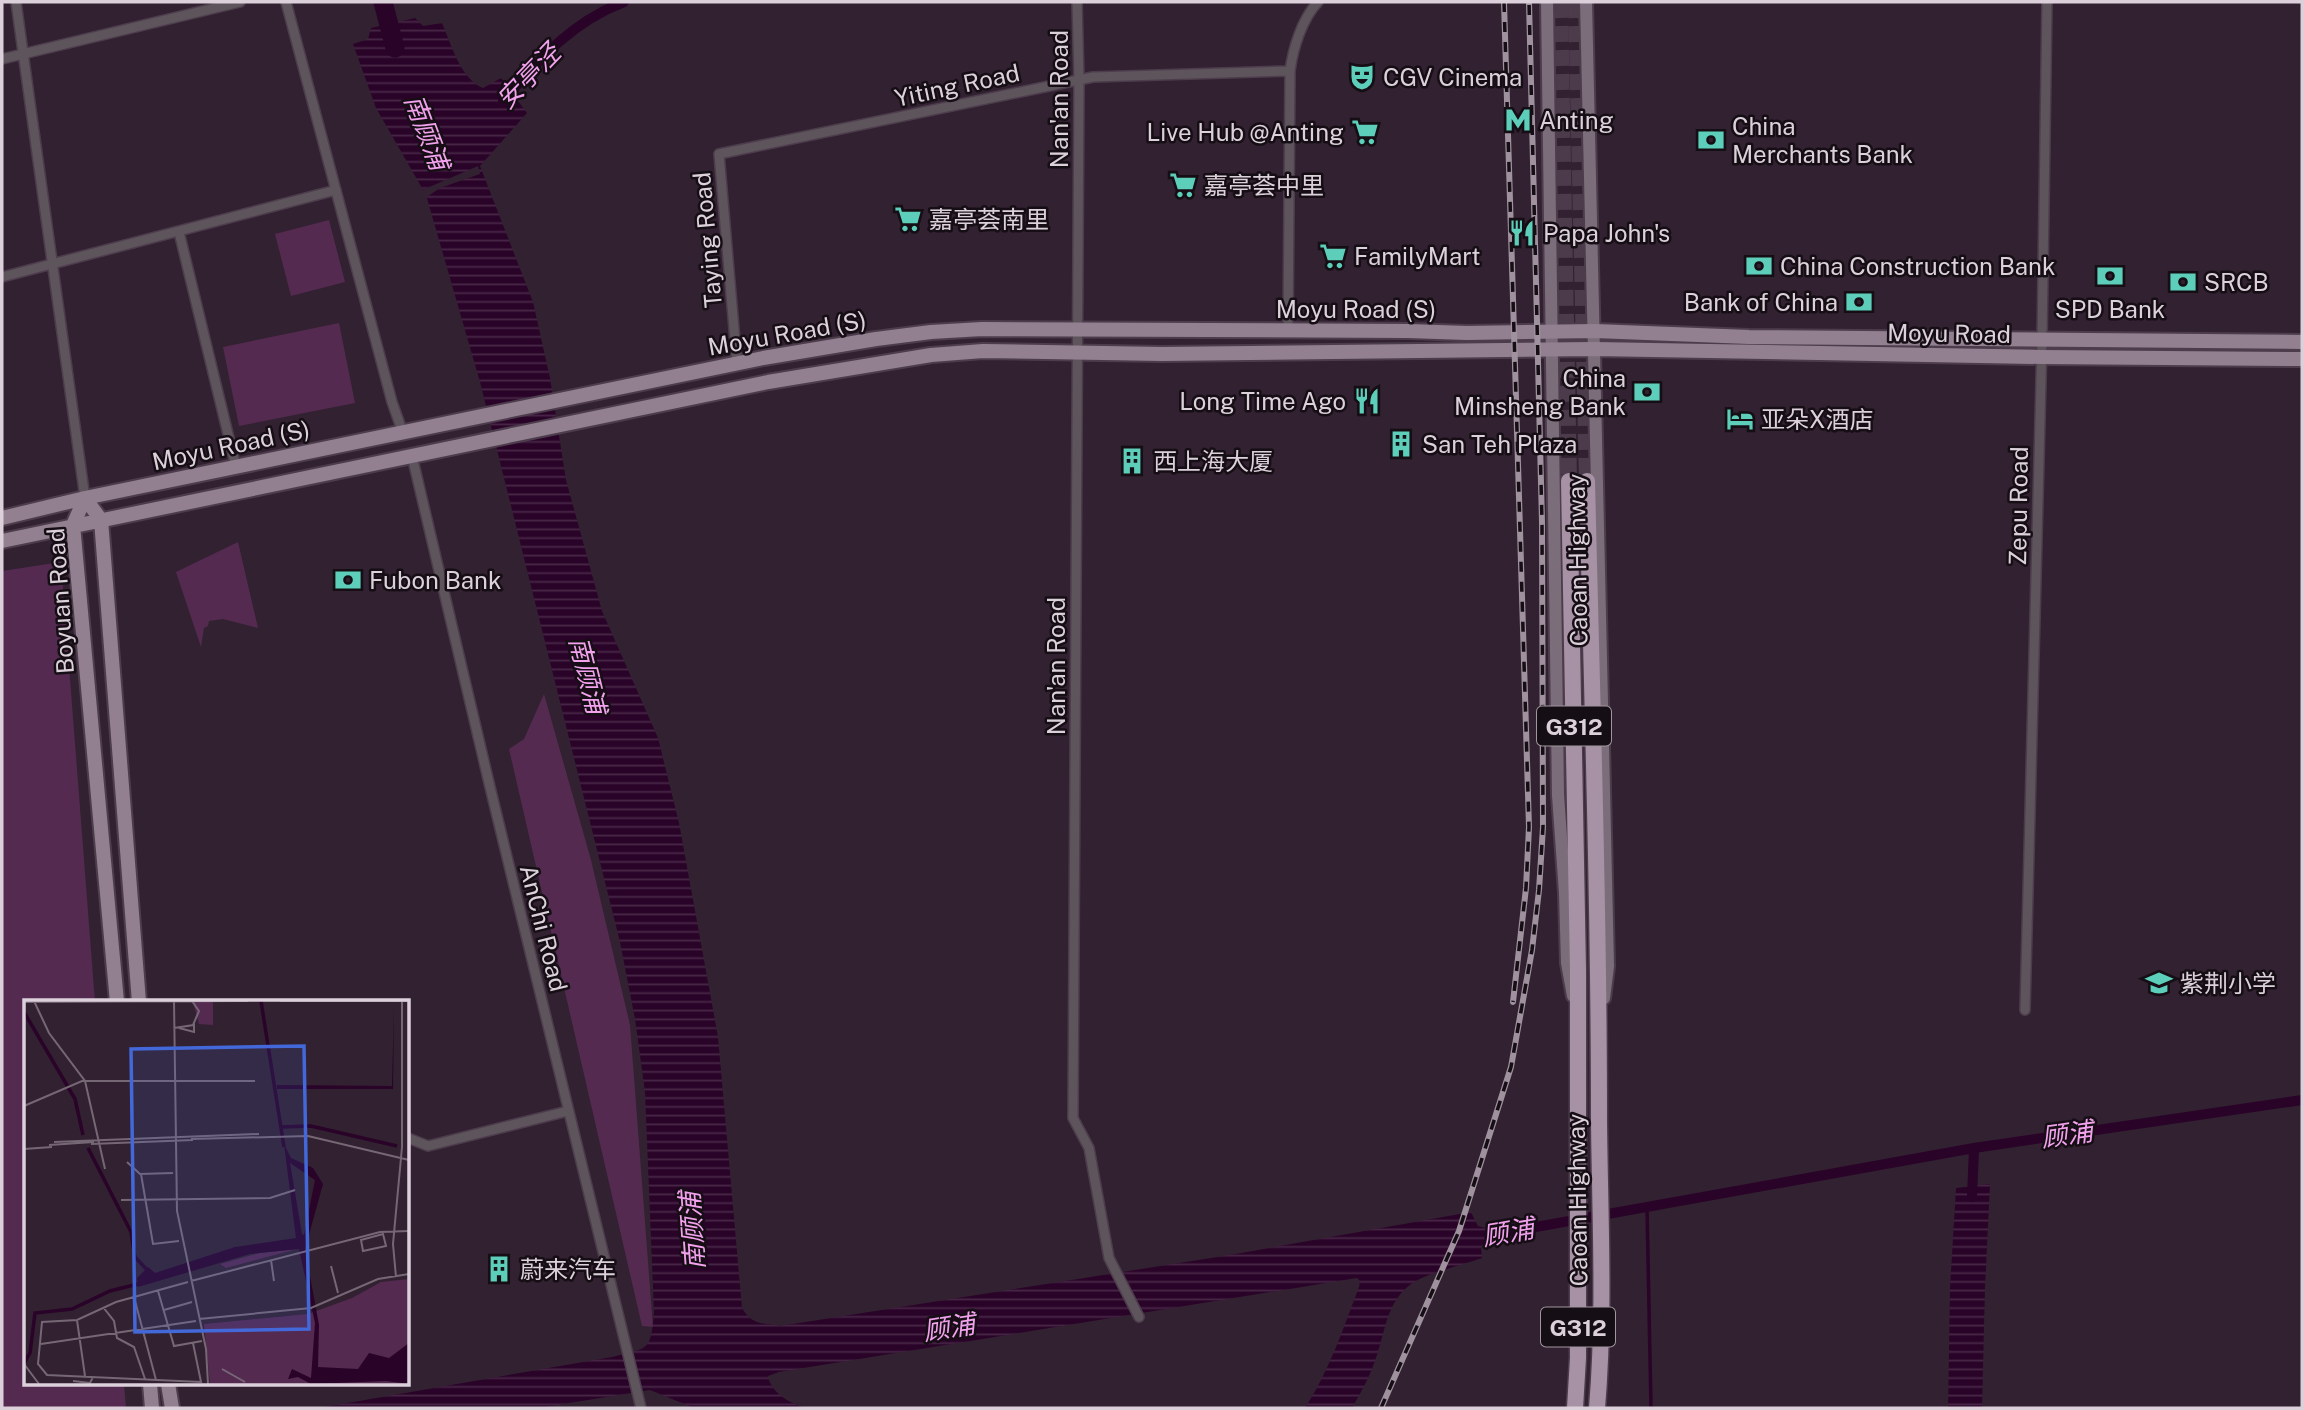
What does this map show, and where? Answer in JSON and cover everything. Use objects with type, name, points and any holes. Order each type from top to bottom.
[{"type":"highway","name":"Caoan Highway","points":[[1569,481],[1578,1031],[1578,1358],[1575,1408]]},
{"type":"highway","name":"Caoan Highway","points":[[1587,481],[1599,1032],[1601,1362],[1597,1408]]},
{"type":"main road","name":"Caoan Highway","points":[[1547,2],[1558,795],[1567,963],[1578,1031]]},
{"type":"main road","name":"Caoan Highway","points":[[1586,2],[1608,966],[1599,1032]]},
{"type":"main road","name":"Moyu Road (S)","points":[[2,517],[737,364],[818,348],[932,332],[1595,331]]},
{"type":"main road","name":"Moyu Road","points":[[1595,331],[1749,337],[2302,342]]},
{"type":"main road","name":"Moyu Road (S)","points":[[2,541],[768,382],[931,355],[983,351],[1174,354],[1595,349]]},
{"type":"main road","name":"Moyu Road","points":[[1595,349],[2302,359]]},
{"type":"main road","name":"Boyuan Road","points":[[85,498],[101,520],[139,1000]]},
{"type":"main road","name":"Boyuan Road","points":[[85,498],[73,525],[117,1000]]},
{"type":"main road","points":[[150,1386],[152,1408]]},
{"type":"main road","points":[[168,1386],[172,1408]]},
{"type":"street","points":[[16,2],[85,498]]},
{"type":"street","points":[[2,59],[240,2]]},
{"type":"street","points":[[286,2],[392,402],[403,433]]},
{"type":"street","name":"Nan'an Road","points":[[1077,2],[1079,79],[1073,1118],[1089,1148],[1109,1258],[1139,1317]]},
{"type":"street","points":[[1288,332],[1290,71],[1301,32],[1310,11],[1318,2]]},
{"type":"street","name":"Zepu Road","points":[[2025,1010],[2048,2]]},
{"type":"street","name":"Yiting Road","points":[[719,154],[1079,79],[1290,71]]},
{"type":"street","name":"Taying Road","points":[[719,154],[737,364]]},
{"type":"street","points":[[2,277],[337,190]]},
{"type":"street","points":[[179,232],[236,467]]},
{"type":"street","name":"AnChi Road","points":[[412,456],[640,1406]]},
{"type":"street","points":[[410,1139],[428,1146],[568,1111]]},
{"type":"shaded area","points":[[329,220],[345,282],[291,296],[275,234]]},
{"type":"shaded area","points":[[339,323],[355,403],[239,426],[223,347]]},
{"type":"shaded area","points":[[238,542],[258,628],[223,619],[209,621],[204,628],[201,647],[176,572]]},
{"type":"shaded area","points":[[61,562],[95,1000],[24,1000],[24,1386],[124,1386],[126,1408],[2,1408],[2,571]]},
{"type":"shaded area","points":[[544,694],[591,860],[630,1025],[653,1327],[642,1326],[509,749],[524,739]]},
{"type":"water","points":[[415,18],[423,26],[442,23],[457,60],[468,77],[483,88],[501,78],[527,113],[480,166],[533,302],[550,378],[566,480],[602,611],[658,738],[679,823],[718,1037],[742,1308],[746,1314],[754,1320],[780,1326],[1230,1255],[1471,1212],[1478,1226],[1486,1228],[1510,1224],[1512,1236],[1486,1242],[1481,1246],[1482,1258],[1426,1276],[1403,1291],[1388,1316],[1372,1369],[1352,1408],[1305,1408],[1341,1334],[1359,1287],[1360,1281],[1357,1278],[779,1372],[768,1376],[777,1392],[805,1408],[694,1408],[650,1390],[538,1408],[319,1408],[633,1352],[649,1341],[654,1312],[645,1092],[635,1019],[620,942],[480,382],[426,195],[376,108],[353,44],[368,39],[371,28]]},
{"type":"water","points":[[1990,1184],[1982,1408],[1948,1408],[1950,1288],[1956,1188]]},
{"type":"pier","points":[[478,166],[480,174],[440,188],[424,199],[420,191]]},
{"type":"waterway","name":"南顾浦","points":[[383,2],[395,48]]},
{"type":"waterway","name":"安亭泾","points":[[503,101],[543,57],[572,31],[605,10],[624,2]]},
{"type":"waterway","name":"顾浦","points":[[1497,1234],[1974,1148],[2302,1100]]},
{"type":"waterway","points":[[1972,1197],[1974,1148]]},
{"type":"waterway","points":[[1647,1207],[1651,1408]]},
{"type":"tunnel","points":[[1560,2],[1569,481]]},
{"type":"tunnel","points":[[1576,2],[1587,481]]},
{"type":"railway","points":[[1504,2],[1529,827],[1526,888],[1513,1002]]},
{"type":"railway","points":[[1381,1408],[1459,1231],[1511,1067],[1532,950],[1539,890],[1543,827],[1542,522],[1529,2]]},
{"type":"place","name":"CGV Cinema","points":[[1362,77]]},
{"type":"place","name":"Anting","points":[[1518,120]]},
{"type":"place","name":"Live Hub @Anting","points":[[1365,132]]},
{"type":"place","name":"China Merchants Bank","points":[[1711,140]]},
{"type":"place","name":"嘉亭荟中里","points":[[1183,185]]},
{"type":"place","name":"嘉亭荟南里","points":[[908,219]]},
{"type":"place","name":"Papa John's","points":[[1522,233]]},
{"type":"place","name":"FamilyMart","points":[[1333,256]]},
{"type":"place","name":"China Construction Bank","points":[[1759,266]]},
{"type":"place","name":"SPD Bank","points":[[2110,276]]},
{"type":"place","name":"SRCB","points":[[2183,282]]},
{"type":"place","name":"Bank of China","points":[[1859,302]]},
{"type":"place","name":"China Minsheng Bank","points":[[1647,392]]},
{"type":"place","name":"Long Time Ago","points":[[1367,401]]},
{"type":"place","name":"亚朵X酒店","points":[[1740,419]]},
{"type":"place","name":"San Teh Plaza","points":[[1401,444]]},
{"type":"place","name":"西上海大厦","points":[[1132,461]]},
{"type":"place","name":"Fubon Bank","points":[[348,580]]},
{"type":"place","name":"紫荆小学","points":[[2159,983]]},
{"type":"place","name":"蔚来汽车","points":[[499,1269]]}]
